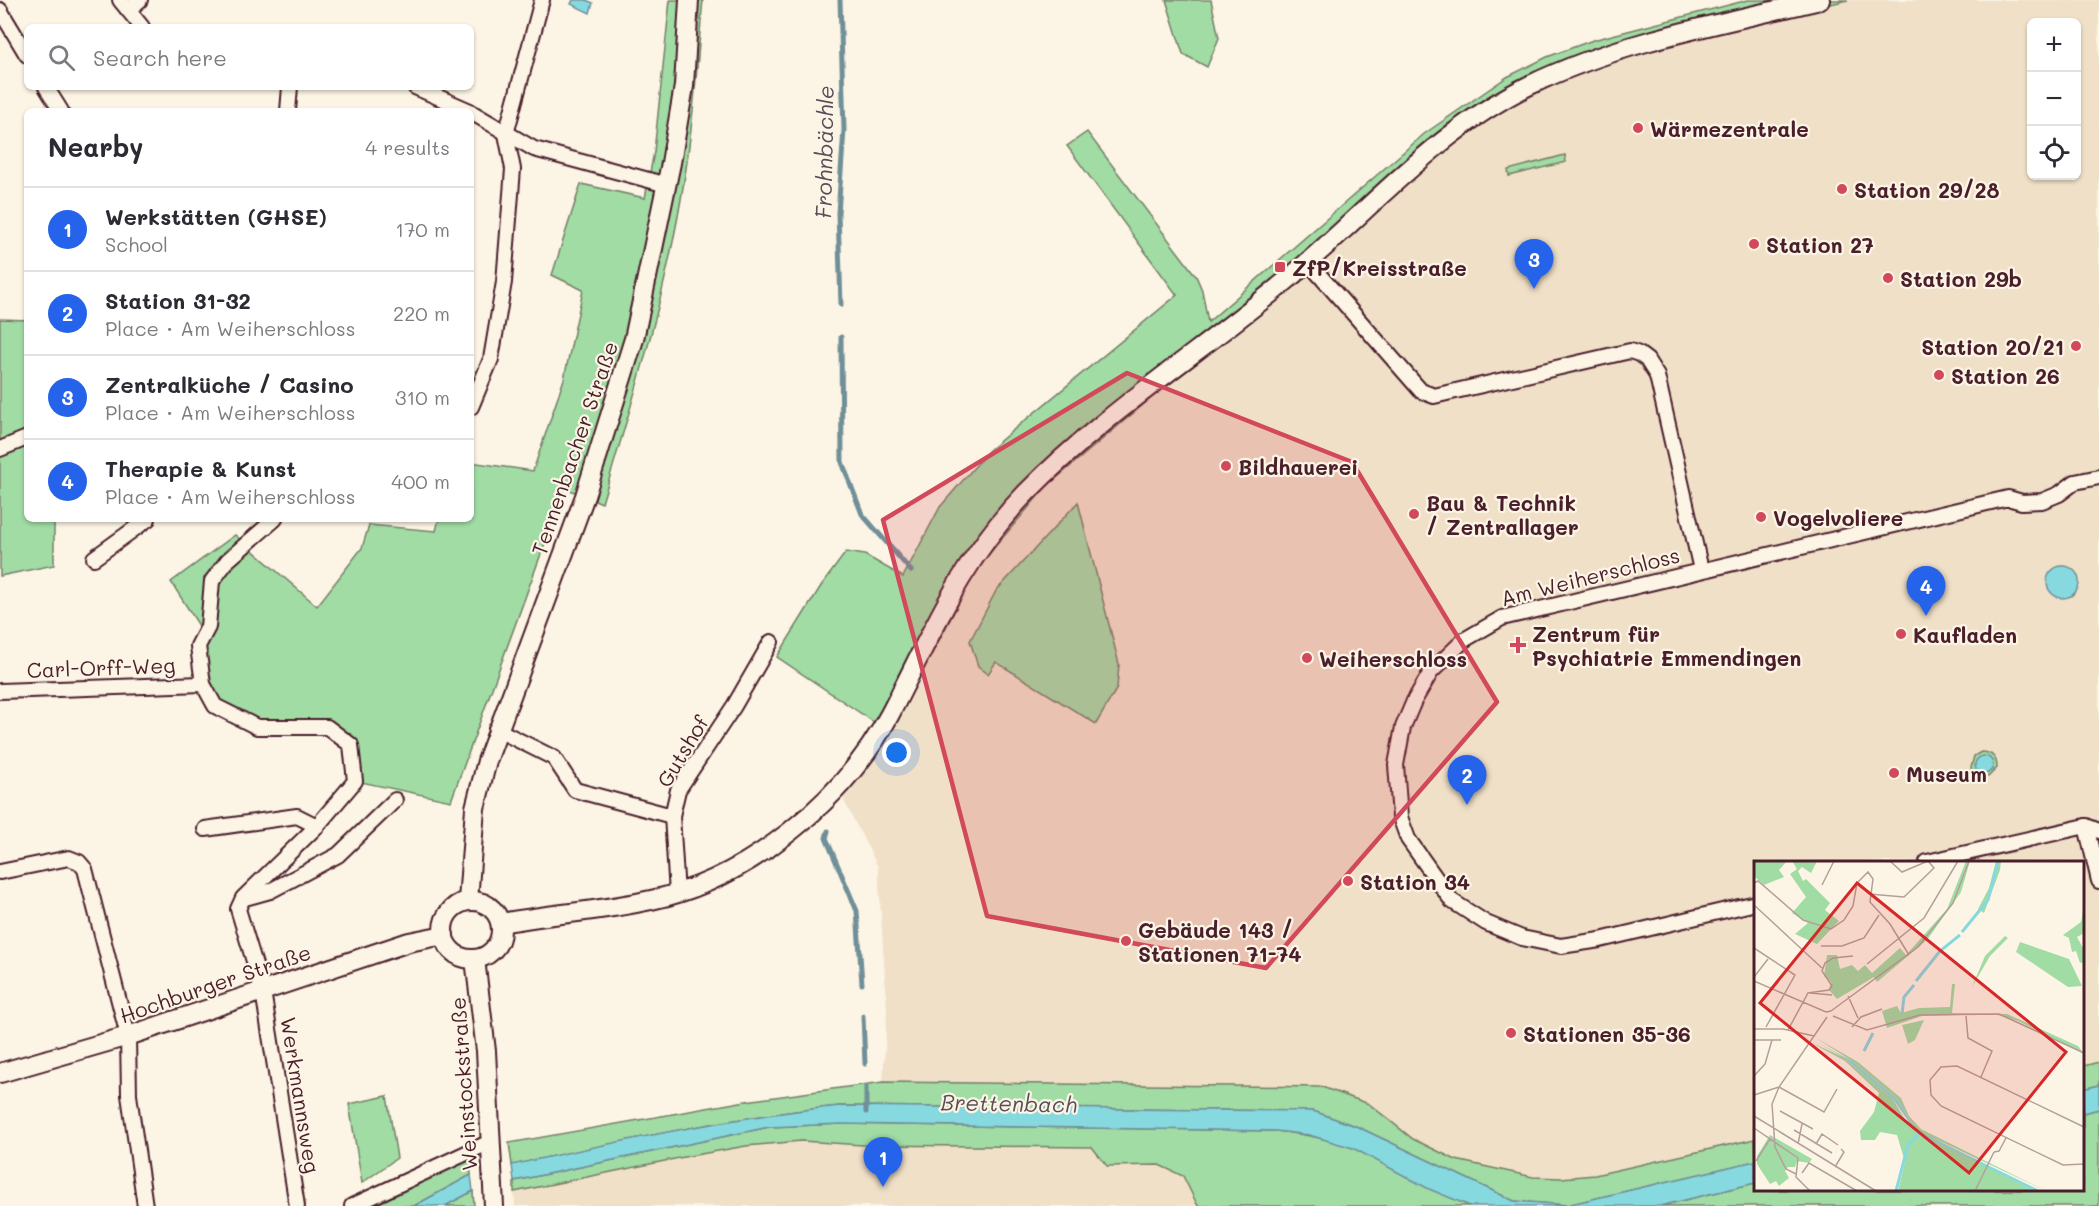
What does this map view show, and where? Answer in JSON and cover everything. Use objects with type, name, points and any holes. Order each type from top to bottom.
[{"type":"street","points":[[140,0],[124,5],[140,24]]},
{"type":"street","points":[[474,400],[491,359],[504,282],[513,169],[506,134],[542,0]]},
{"type":"street","name":"Tennenbacher Straße","points":[[468,901],[475,808],[496,729],[605,437],[648,282],[684,86],[689,0]]},
{"type":"street","points":[[501,923],[627,905],[676,894],[755,858],[780,840],[849,775],[888,718],[933,624],[969,563],[1026,493],[1106,423],[1308,262],[1444,141],[1525,87],[1573,65],[1646,42],[1820,0]]},
{"type":"street","points":[[0,10],[24,50]]},
{"type":"street","points":[[48,90],[59,108]]},
{"type":"street","points":[[288,108],[290,90]]},
{"type":"street","points":[[422,90],[464,108]]},
{"type":"street","points":[[474,113],[534,149],[667,185]]},
{"type":"street","name":"Am Weiherschloss","points":[[1308,262],[1421,391],[1434,396],[1630,351],[1640,354],[1657,376],[1701,570]]},
{"type":"street","points":[[0,449],[24,439]]},
{"type":"street","name":"Am Weiherschloss","points":[[1754,903],[1600,940],[1561,946],[1522,938],[1486,923],[1452,902],[1418,857],[1400,817],[1396,765],[1403,727],[1414,701],[1431,672],[1464,639],[1502,618],[2008,498],[2042,501],[2059,494],[2075,482],[2099,477]]},
{"type":"street","points":[[94,558],[144,522]]},
{"type":"street","points":[[243,898],[317,826],[355,781],[351,745],[327,727],[257,727],[215,706],[203,684],[198,646],[208,627],[212,581],[228,560],[272,522]]},
{"type":"street","name":"Gutshof","points":[[676,894],[672,816],[678,790],[734,706],[771,642]]},
{"type":"street","name":"Carl-Orff-Weg","points":[[0,690],[203,684]]},
{"type":"street","points":[[496,729],[554,758],[575,790],[672,816]]},
{"type":"street","points":[[243,898],[270,891],[338,855],[395,800]]},
{"type":"street","points":[[205,829],[297,816],[317,826]]},
{"type":"street","points":[[1932,861],[2092,828],[2099,881]]},
{"type":"street","points":[[0,872],[69,858],[79,862],[85,869],[128,1036],[129,1095],[145,1206]]},
{"type":"street","name":"Werkmannsweg","points":[[243,898],[238,909],[263,991],[297,1206]]},
{"type":"street","points":[[468,901],[490,906],[501,923],[501,935],[495,948],[486,956],[475,959],[455,953],[444,935],[447,914],[457,905],[468,901]]},
{"type":"street","name":"Hochburger Straße","points":[[0,1072],[128,1036],[409,942],[444,935]]},
{"type":"street","name":"Weinstockstraße","points":[[475,959],[486,1051],[494,1206]]},
{"type":"street","points":[[352,1206],[490,1142]]},
{"type":"highlighted area","points":[[1127,373],[1352,462],[1497,702],[1266,968],[987,916],[883,520]]},
{"type":"shaded area","name":"Zentrum für Psychiatrie Emmendingen","points":[[1848,0],[2099,0],[2099,1062],[2084,1066],[2084,861],[1754,861],[1754,1139],[1595,1175],[1561,1178],[1533,1177],[1456,1160],[1413,1139],[1369,1104],[1321,1087],[883,1082],[887,1011],[878,867],[843,799],[897,723],[978,567],[1046,487],[1475,124],[1558,75],[1649,46]]},
{"type":"shaded area","points":[[801,1141],[863,1145],[1092,1147],[1107,1166],[1159,1165],[1183,1176],[1198,1206],[515,1206],[514,1192],[684,1157],[746,1146]]},
{"type":"green space","points":[[670,0],[703,0],[693,114],[669,263],[638,384],[602,503],[565,488],[451,801],[356,781],[353,744],[329,726],[257,725],[216,705],[200,647],[205,635],[171,582],[235,535],[317,606],[362,548],[369,525],[436,531],[438,522],[474,522],[474,462],[533,471],[564,379],[583,290],[552,275],[581,184],[645,198],[654,152]]},
{"type":"green space","points":[[1166,0],[1211,0],[1219,38],[1207,67],[1183,54]]},
{"type":"green space","points":[[1748,0],[1848,0],[1649,46],[1558,75],[1475,124],[1046,487],[978,567],[890,733],[777,657],[821,586],[846,552],[865,555],[903,577],[940,507],[989,450],[1177,295],[1067,146],[1087,132],[1196,276],[1202,290],[1208,322],[1424,134],[1507,77],[1547,57],[1593,40]]},
{"type":"green space","points":[[1565,155],[1566,162],[1509,176],[1508,170]]},
{"type":"green space","points":[[0,319],[24,320],[24,522],[54,522],[54,565],[0,576]]},
{"type":"green space","points":[[1078,502],[1119,664],[1117,688],[1096,724],[996,662],[988,674],[978,666],[970,641],[996,591]]},
{"type":"green space","points":[[1981,752],[1991,754],[1996,761],[1997,768],[1988,777],[1975,776],[1971,768],[1974,756]]},
{"type":"green space","points":[[2099,1062],[2099,1085],[2084,1089],[2084,1066]]},
{"type":"green space","points":[[883,1082],[1322,1087],[1369,1104],[1413,1139],[1456,1160],[1533,1177],[1561,1178],[1595,1175],[1754,1139],[1754,1161],[1567,1205],[1514,1201],[1358,1127],[1313,1111],[840,1106],[716,1123],[512,1165],[509,1143],[746,1101]]},
{"type":"green space","points":[[387,1096],[397,1158],[362,1183],[349,1104]]},
{"type":"green space","points":[[2099,1109],[2099,1206],[1660,1206],[1754,1183],[1754,1191],[2084,1191],[2084,1113]]},
{"type":"green space","points":[[841,1124],[1286,1132],[1325,1139],[1353,1148],[1470,1206],[1198,1206],[1183,1176],[1159,1165],[1107,1166],[1092,1147],[863,1145],[801,1141],[746,1146],[684,1157],[514,1192],[514,1181],[769,1127]]},
{"type":"green space","points":[[470,1159],[471,1175],[414,1206],[373,1206]]},
{"type":"green space","points":[[473,1191],[474,1206],[445,1206]]},
{"type":"water","points":[[573,0],[586,0],[593,3],[590,13],[571,4]]},
{"type":"water","points":[[2063,566],[2074,571],[2079,582],[2074,593],[2063,598],[2052,593],[2047,582],[2052,571]]},
{"type":"water","points":[[1980,756],[1988,756],[1993,761],[1991,772],[1980,774],[1975,769],[1975,761]]},
{"type":"water","points":[[2099,1085],[2099,1109],[2084,1113],[2084,1089]]},
{"type":"water","points":[[840,1106],[1313,1111],[1358,1127],[1514,1201],[1567,1205],[1754,1161],[1754,1183],[1660,1206],[1470,1206],[1429,1189],[1353,1148],[1309,1135],[1276,1131],[841,1124],[769,1127],[514,1181],[512,1165],[716,1123]]},
{"type":"water","points":[[471,1175],[473,1191],[445,1206],[414,1206]]},
{"type":"waterway","name":"Frohnbächle","points":[[840,0],[844,130],[838,213],[841,305]]},
{"type":"waterway","name":"Frohnbächle","points":[[841,337],[842,462],[862,514],[911,571]]},
{"type":"waterway","name":"Frohnbächle","points":[[828,831],[826,838],[857,911],[862,984]]},
{"type":"waterway","name":"Frohnbächle","points":[[863,1016],[865,1064]]},
{"type":"waterway","name":"Frohnbächle","points":[[866,1087],[866,1112]]},
{"type":"place","name":"Wärmezentrale","points":[[1638,128]]},
{"type":"place","name":"Station 29/28","points":[[1842,189]]},
{"type":"place","name":"Station 27","points":[[1754,244]]},
{"type":"place","name":"ZfP/Kreisstraße","points":[[1280,267]]},
{"type":"place","name":"Station 29b","points":[[1888,278]]},
{"type":"place","name":"Zentralküche / Casino","points":[[1534,289]]},
{"type":"place","name":"Station 20/21","points":[[2076,346]]},
{"type":"place","name":"Station 26","points":[[1939,375]]},
{"type":"place","name":"Bildhauerei","points":[[1226,466]]},
{"type":"place","name":"Bau & Technik / Zentrallager","points":[[1414,514]]},
{"type":"place","name":"Vogelvoliere","points":[[1761,517]]},
{"type":"place","name":"Therapie & Kunst","points":[[1926,616]]},
{"type":"place","name":"Kaufladen","points":[[1901,634]]},
{"type":"place","name":"Zentrum für Psychiatrie Emmendingen","points":[[1518,645]]},
{"type":"place","name":"Weiherschloss","points":[[1307,658]]},
{"type":"place","name":"Museum","points":[[1894,773]]},
{"type":"place","name":"Station 31-32","points":[[1467,805]]},
{"type":"place","name":"Station 34","points":[[1348,881]]},
{"type":"place","name":"Gebäude 143 / Stationen 71-74","points":[[1126,941]]},
{"type":"place","name":"Stationen 35-36","points":[[1511,1033]]},
{"type":"place","name":"Werkstätten (GHSE)","points":[[883,1187]]},
{"type":"water label","name":"Brettenbach","points":[[1009,1103]]}]
